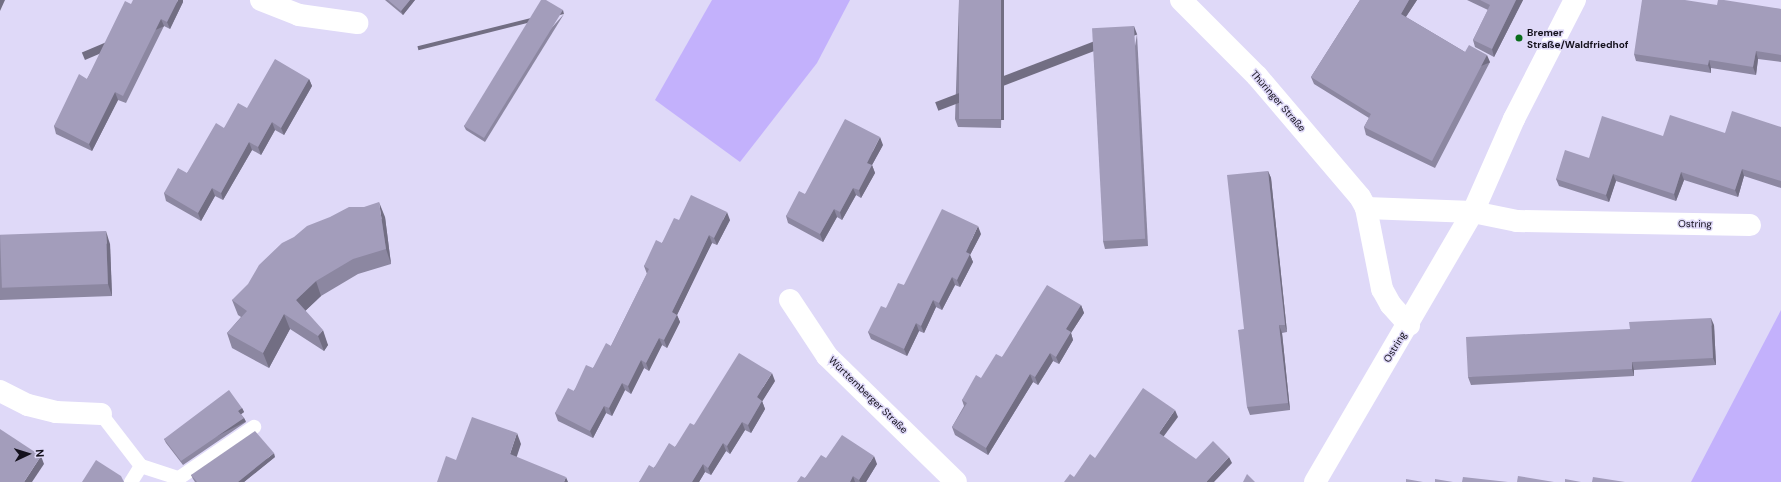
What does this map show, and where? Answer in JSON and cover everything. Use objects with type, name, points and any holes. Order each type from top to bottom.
[{"type":"street","points":[[261,0],[299,15],[357,23]]},
{"type":"street","name":"Thüringer Straße","points":[[1181,0],[1258,76],[1333,164],[1366,208],[1382,289],[1391,305],[1408,325]]},
{"type":"street","name":"Ostring","points":[[1315,482],[1473,212],[1514,119],[1575,0]]},
{"type":"street","points":[[1366,208],[1473,212]]},
{"type":"street","name":"Ostring","points":[[1473,212],[1517,221],[1750,225]]},
{"type":"street","name":"Württemberger Straße","points":[[790,300],[827,356],[956,482]]},
{"type":"street","points":[[0,391],[28,405],[56,412],[101,414]]},
{"type":"lane","points":[[101,414],[141,466],[179,478],[254,427]]},
{"type":"lane","points":[[131,482],[141,466]]},
{"type":"shaded area","points":[[712,0],[850,0],[817,63],[740,162],[655,100]]},
{"type":"shaded area","points":[[1781,310],[1781,482],[1691,482]]},
{"type":"building","points":[[133,0],[178,0],[167,22],[161,19],[123,96],[115,92],[89,144],[54,126],[79,74],[87,79],[125,1],[131,4]]},
{"type":"building","points":[[388,0],[410,0],[401,11]]},
{"type":"building","points":[[541,0],[546,0],[563,10],[484,138],[464,126]]},
{"type":"building","points":[[959,0],[1001,0],[1001,119],[959,119]]},
{"type":"building","points":[[1360,0],[1409,0],[1401,14],[1465,52],[1469,45],[1487,55],[1432,161],[1364,127],[1371,114],[1311,77]]},
{"type":"building","points":[[1480,0],[1516,0],[1492,49],[1473,40],[1490,5]]},
{"type":"building","points":[[1642,0],[1685,0],[1717,5],[1718,0],[1724,0],[1781,9],[1781,55],[1756,51],[1753,67],[1709,60],[1708,65],[1634,54]]},
{"type":"building","points":[[1134,26],[1145,239],[1103,241],[1092,28]]},
{"type":"building","points":[[275,59],[309,79],[281,128],[272,122],[258,147],[249,142],[221,193],[212,188],[198,213],[164,193],[178,168],[187,173],[216,123],[224,128],[238,103],[247,108]]},
{"type":"building","points":[[1732,111],[1781,127],[1781,181],[1742,169],[1735,190],[1681,172],[1674,194],[1613,174],[1606,195],[1556,179],[1565,150],[1589,158],[1602,116],[1663,136],[1670,115],[1725,133]]},
{"type":"building","points":[[845,119],[880,137],[867,163],[872,165],[859,190],[853,188],[840,212],[834,209],[820,234],[786,216],[799,191],[805,194]]},
{"type":"building","points":[[1268,171],[1285,325],[1279,325],[1288,403],[1247,407],[1238,330],[1244,329],[1227,175]]},
{"type":"building","points":[[691,195],[727,212],[714,238],[709,235],[672,312],[677,315],[664,340],[659,338],[646,363],[641,360],[628,386],[622,383],[609,408],[604,406],[590,431],[555,413],[568,388],[574,391],[586,365],[593,368],[606,343],[611,346],[649,269],[644,266],[656,240],[662,243],[674,218],[679,220]]},
{"type":"building","points":[[379,202],[386,249],[353,259],[316,281],[296,300],[323,330],[318,336],[284,314],[263,353],[227,333],[247,311],[232,300],[248,284],[259,265],[282,243],[294,237],[307,226],[330,217],[349,207],[364,207]]},
{"type":"building","points":[[942,209],[978,226],[966,252],[970,254],[957,280],[952,277],[939,303],[933,300],[921,326],[916,323],[904,349],[868,332],[881,306],[886,308],[898,283],[904,285]]},
{"type":"building","points":[[106,231],[108,284],[2,288],[0,235]]},
{"type":"building","points":[[1047,285],[1081,305],[1066,329],[1071,332],[1056,357],[1050,353],[1035,377],[1030,374],[986,448],[952,427],[967,403],[962,400],[976,375],[981,378],[996,354],[1002,357]]},
{"type":"building","points":[[1711,318],[1713,358],[1632,362],[1632,369],[1468,377],[1466,337],[1630,329],[1629,322]]},
{"type":"building","points":[[739,353],[772,373],[757,397],[762,401],[748,425],[742,422],[727,446],[723,443],[708,468],[703,464],[692,482],[639,482],[649,465],[654,468],[669,443],[675,447],[690,423],[694,425]]},
{"type":"building","points":[[1143,388],[1175,410],[1159,433],[1196,459],[1213,441],[1229,457],[1206,482],[1064,482],[1070,474],[1074,477],[1090,454],[1095,458]]},
{"type":"building","points":[[229,390],[242,408],[238,411],[244,418],[181,461],[164,439]]},
{"type":"building","points":[[472,417],[517,433],[510,454],[566,477],[564,482],[437,482],[446,456],[456,460]]},
{"type":"building","points":[[0,429],[41,456],[24,482],[0,482]]},
{"type":"building","points":[[255,431],[274,453],[238,482],[197,482],[191,475]]},
{"type":"building","points":[[842,435],[874,456],[859,480],[853,476],[850,482],[797,482],[801,476],[805,478],[821,455],[826,458]]},
{"type":"building","points":[[96,460],[121,476],[124,482],[82,482]]},
{"type":"building","points":[[1247,474],[1255,482],[1243,482]]},
{"type":"building","points":[[1518,476],[1554,482],[1517,482]]},
{"type":"building","points":[[1463,477],[1508,482],[1462,482]]},
{"type":"building","points":[[1593,477],[1625,482],[1592,482]]},
{"type":"building","points":[[1406,479],[1423,482],[1406,482]]},
{"type":"building","points":[[1435,479],[1453,482],[1435,482]]},
{"type":"building","points":[[1565,479],[1581,482],[1565,482]]},
{"type":"place","name":"Bremer Straße/Waldfriedhof","points":[[1519,38]]}]
